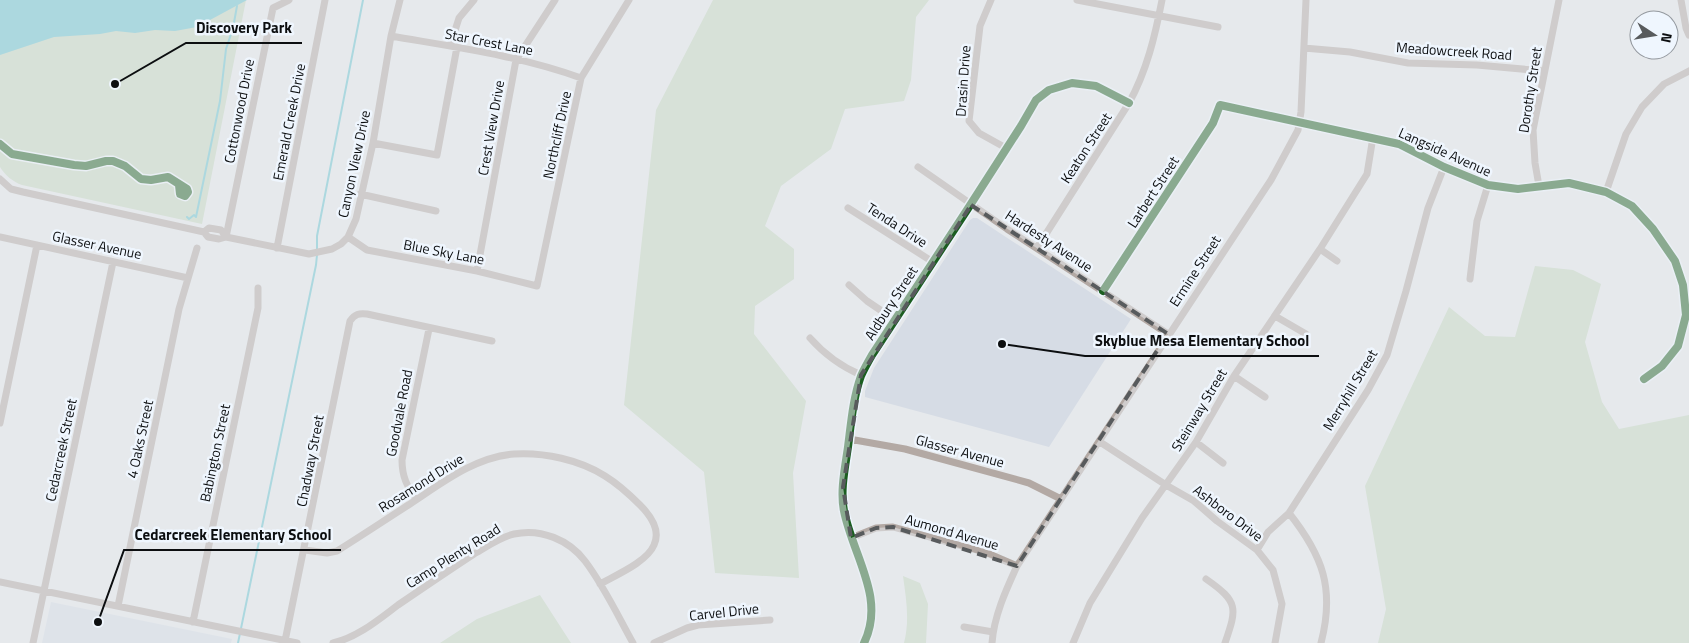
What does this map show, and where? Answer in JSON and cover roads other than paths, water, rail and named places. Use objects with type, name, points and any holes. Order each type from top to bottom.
[{"type":"street","name":"Cottonwood Drive","points":[[226,237],[273,8],[289,0]]},
{"type":"street","name":"Emerald Creek Drive","points":[[277,248],[325,0]]},
{"type":"street","name":"Canyon View Drive","points":[[0,179],[11,188],[22,192],[204,232],[208,237],[219,239],[226,237],[311,254],[337,247],[348,237],[356,219],[360,194],[373,143],[391,36],[400,0]]},
{"type":"street","points":[[373,143],[437,155],[458,18],[474,0]]},
{"type":"street","name":"Crest View Drive","points":[[477,271],[516,60],[555,0]]},
{"type":"street","name":"Northcliff Drive","points":[[538,286],[582,78],[629,0]]},
{"type":"street","name":"Drasin Drive","points":[[991,0],[980,26],[969,121],[979,133],[1006,148]]},
{"type":"street","points":[[1077,0],[1218,27]]},
{"type":"street","name":"Keaton Street","points":[[1036,248],[1130,103],[1141,81],[1162,0]]},
{"type":"street","name":"Ermine Street","points":[[992,643],[993,632],[1003,598],[1017,566],[1271,180],[1298,130],[1300,122],[1306,0]]},
{"type":"street","name":"Dorothy Street","points":[[1539,186],[1535,163],[1533,130],[1559,0]]},
{"type":"street","points":[[1681,0],[1689,35]]},
{"type":"street","name":"Star Crest Lane","points":[[391,36],[551,67],[582,78]]},
{"type":"street","name":"Meadowcreek Road","points":[[1304,48],[1350,52],[1408,63],[1477,65],[1544,71]]},
{"type":"street","points":[[1606,192],[1626,134],[1642,106],[1664,84],[1689,71]]},
{"type":"street","name":"Aldbury Street","points":[[864,643],[870,630],[872,599],[851,538],[844,509],[843,487],[854,406],[861,376],[1036,100],[1049,90],[1072,83],[1096,86],[1130,103]]},
{"type":"street","name":"Langside Avenue","points":[[1220,105],[1400,144],[1444,167],[1499,188],[1518,189],[1569,183],[1606,192],[1632,206],[1653,228],[1675,261],[1686,284],[1686,315],[1678,346],[1662,366],[1644,379]]},
{"type":"street","name":"Larbert Street","points":[[1102,291],[1213,123],[1220,105]]},
{"type":"street","name":"Steinway Street","points":[[1072,643],[1090,604],[1142,518],[1196,442],[1234,376],[1320,249],[1367,174],[1373,137]]},
{"type":"street","name":"Hardesty Avenue","points":[[918,166],[970,205],[1168,334]]},
{"type":"street","name":"Merryhill Street","points":[[1257,550],[1268,532],[1289,513],[1368,390],[1387,355],[1428,208],[1444,167]]},
{"type":"street","points":[[1470,279],[1477,221],[1488,185]]},
{"type":"street","points":[[360,194],[436,211]]},
{"type":"street","name":"Tenda Drive","points":[[848,208],[933,262]]},
{"type":"street","name":"Glasser Avenue","points":[[0,237],[188,278]]},
{"type":"street","name":"Blue Sky Lane","points":[[348,237],[366,250],[477,271],[538,286]]},
{"type":"street","points":[[0,423],[37,245]]},
{"type":"street","name":"4 Oaks Street","points":[[118,606],[179,310],[197,248]]},
{"type":"street","points":[[1320,249],[1337,261]]},
{"type":"street","name":"Cedarcreek Street","points":[[33,643],[113,262]]},
{"type":"street","points":[[849,285],[867,301],[895,320]]},
{"type":"street","name":"Babington Street","points":[[193,622],[258,308],[258,288]]},
{"type":"street","name":"Chadway Street","points":[[285,641],[350,321],[354,315],[360,313],[429,328]]},
{"type":"street","points":[[1275,316],[1306,334]]},
{"type":"street","points":[[429,328],[492,341]]},
{"type":"street","name":"Goodvale Road","points":[[416,499],[407,486],[402,474],[402,460],[429,328]]},
{"type":"street","points":[[810,338],[838,364],[861,376]]},
{"type":"street","points":[[1234,376],[1265,397]]},
{"type":"street","name":"Glasser Avenue","points":[[849,438],[905,449],[1029,483],[1061,499]]},
{"type":"street","name":"Ashboro Drive","points":[[1100,442],[1194,501],[1217,521],[1257,550],[1273,570],[1282,604],[1275,643]]},
{"type":"street","points":[[1196,442],[1223,463]]},
{"type":"street","name":"Rosamond Drive","points":[[305,550],[328,553],[337,552],[462,469],[486,460],[514,454],[540,455],[583,465],[605,475],[624,489],[646,511],[654,523],[656,532],[655,544],[649,554],[600,584]]},
{"type":"street","points":[[1289,513],[1303,531],[1319,558],[1327,587],[1326,623],[1322,643]]},
{"type":"street","name":"Aumond Avenue","points":[[851,538],[876,528],[893,527],[987,553],[1017,566]]},
{"type":"street","name":"Camp Plenty Road","points":[[333,643],[352,640],[452,568],[497,540],[515,534],[538,533],[560,539],[585,561],[633,643]]},
{"type":"street","points":[[1206,579],[1217,586],[1232,602],[1234,616],[1225,643]]},
{"type":"street","points":[[0,582],[298,643]]},
{"type":"street","name":"Carvel Drive","points":[[654,643],[698,625],[770,620]]},
{"type":"street","points":[[964,627],[993,632]]},
{"type":"water","points":[[0,0],[247,0],[197,27],[175,31],[155,30],[135,33],[116,31],[54,37],[0,55]]},
{"type":"waterway","points":[[317,251],[317,236],[363,0]]},
{"type":"waterway","points":[[187,217],[189,219],[194,215],[196,217],[220,101],[226,49],[233,28],[237,6]]},
{"type":"waterway","points":[[238,643],[317,255]]},
{"type":"place","name":"Discovery Park","points":[[115,84]]},
{"type":"place","name":"Skyblue Mesa Elementary School","points":[[1002,344]]},
{"type":"place","name":"Cedarcreek Elementary School","points":[[98,622]]}]
